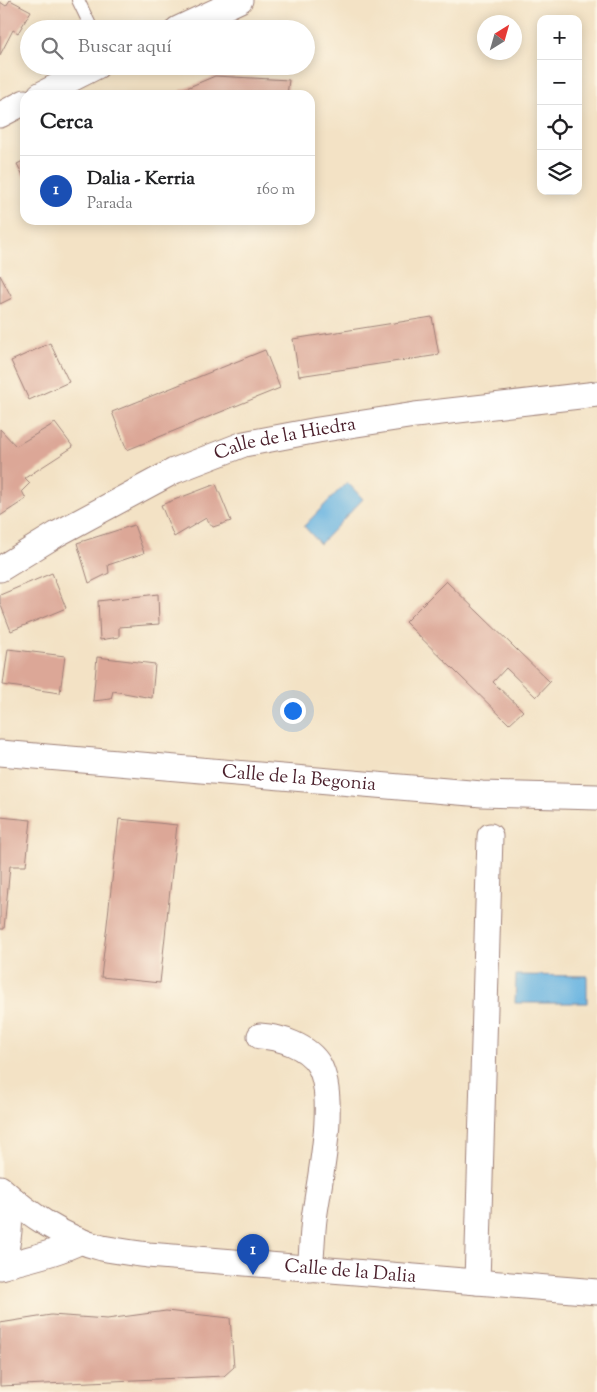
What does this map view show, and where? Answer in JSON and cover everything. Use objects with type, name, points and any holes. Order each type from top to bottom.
[{"type":"street","points":[[197,20],[240,0]]},
{"type":"street","points":[[50,90],[79,75]]},
{"type":"street","points":[[0,115],[20,105]]},
{"type":"street","name":"Calle de la Hiedra","points":[[0,570],[57,534],[174,471],[244,444],[318,430],[416,415],[597,394]]},
{"type":"street","name":"Calle de la Begonia","points":[[0,753],[482,794],[597,796]]},
{"type":"street","points":[[477,1282],[490,836]]},
{"type":"street","points":[[260,1036],[275,1037],[309,1053],[319,1065],[327,1088],[326,1150],[314,1220],[310,1269]]},
{"type":"street","points":[[1,1266],[10,1236],[10,1213],[3,1191]]},
{"type":"street","name":"Calle de la Dalia","points":[[3,1191],[40,1219],[81,1241],[102,1248],[148,1256],[597,1292]]},
{"type":"street","points":[[1,1266],[68,1248],[81,1241]]},
{"type":"lane","points":[[78,0],[88,20]]},
{"type":"water","points":[[347,482],[363,499],[320,544],[304,526]]},
{"type":"water","points":[[516,975],[587,976],[587,1003],[515,1003]]},
{"type":"building","points":[[10,0],[31,11],[26,20],[20,20],[20,30],[18,33],[13,30],[0,55],[0,2],[6,6]]},
{"type":"building","points":[[215,76],[289,80],[288,90],[182,90]]},
{"type":"building","points":[[0,275],[12,298],[0,304]]},
{"type":"building","points":[[432,317],[439,355],[299,376],[293,339]]},
{"type":"building","points":[[50,343],[69,382],[29,400],[11,361]]},
{"type":"building","points":[[265,350],[280,388],[127,450],[112,412]]},
{"type":"building","points":[[55,423],[73,447],[25,478],[30,483],[22,491],[26,499],[0,516],[0,429],[16,446]]},
{"type":"building","points":[[216,484],[231,521],[213,527],[206,518],[174,537],[161,505]]},
{"type":"building","points":[[134,525],[144,553],[108,565],[109,573],[89,583],[77,543]]},
{"type":"building","points":[[52,573],[66,608],[11,631],[0,603],[0,595]]},
{"type":"building","points":[[446,581],[550,682],[536,697],[506,668],[493,682],[523,711],[509,724],[405,622]]},
{"type":"building","points":[[158,594],[159,624],[119,627],[119,637],[100,640],[98,601]]},
{"type":"building","points":[[8,649],[65,656],[60,693],[3,685]]},
{"type":"building","points":[[97,657],[155,664],[152,698],[113,691],[111,699],[93,701]]},
{"type":"building","points":[[0,817],[31,820],[26,866],[10,866],[4,929],[0,929]]},
{"type":"building","points":[[119,819],[177,825],[160,983],[101,977]]},
{"type":"building","points":[[166,1311],[230,1318],[234,1367],[224,1376],[0,1386],[0,1323],[51,1315],[107,1319]]},
{"type":"place","name":"Dalia - Kerria","points":[[253,1275]]}]
